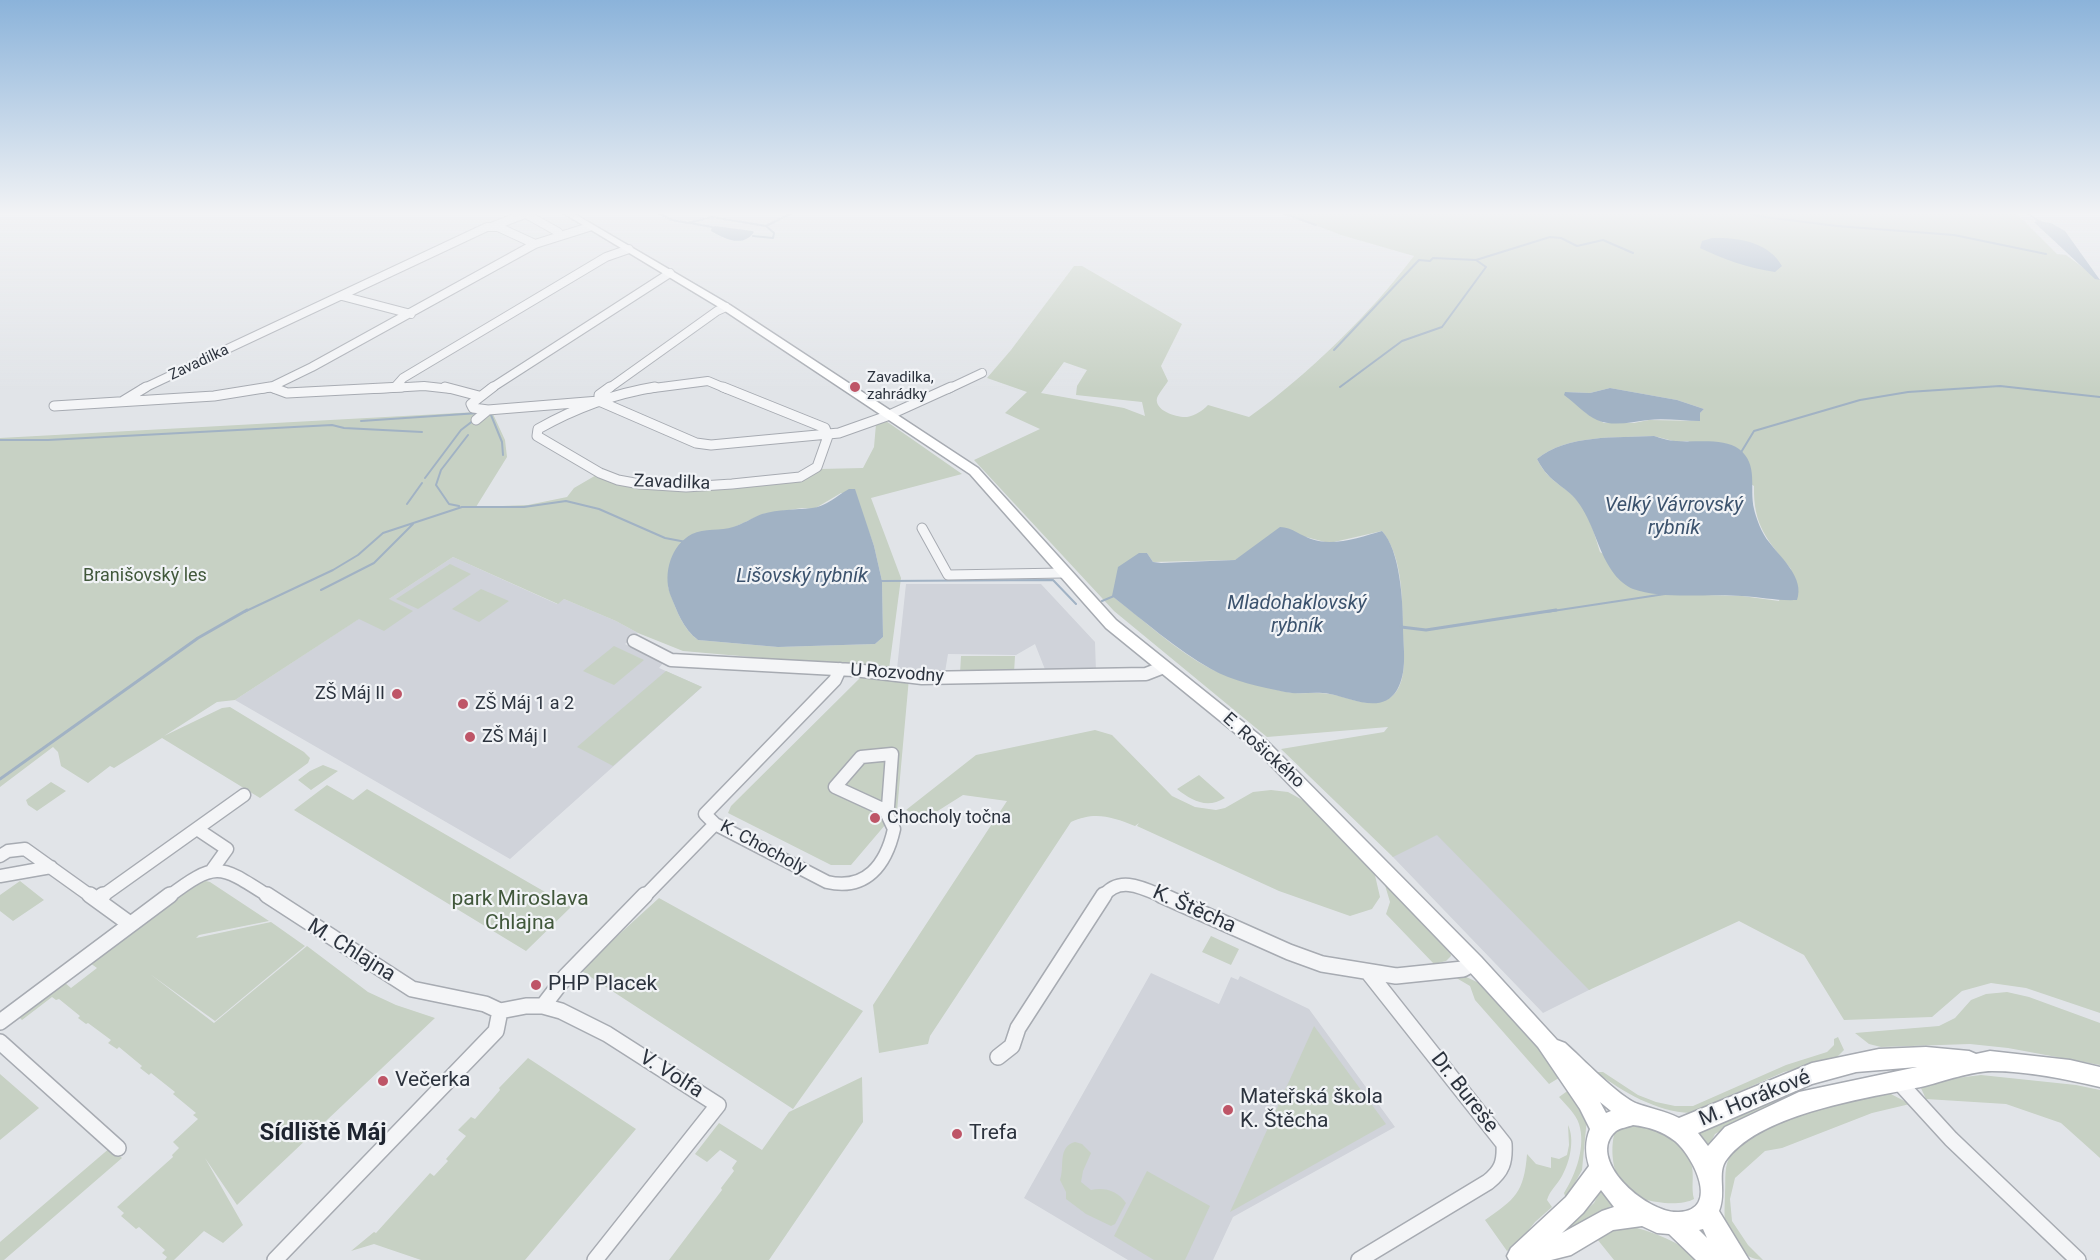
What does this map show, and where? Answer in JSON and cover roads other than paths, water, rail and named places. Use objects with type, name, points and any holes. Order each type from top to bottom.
[{"type":"street","name":"Zavadilka","points":[[123,401],[133,393],[392,272]]},
{"type":"street","name":"Zavadilka","points":[[54,406],[214,396],[271,387],[411,314],[486,272]]},
{"type":"street","points":[[396,387],[403,378],[581,272]]},
{"type":"street","points":[[488,410],[473,408],[471,404],[479,396],[670,273],[891,414]]},
{"type":"street","points":[[342,296],[411,314]]},
{"type":"street","name":"Zavadilka","points":[[598,401],[599,395],[717,311],[726,307]]},
{"type":"street","name":"Zavadilka","points":[[828,436],[824,441],[822,461],[812,472],[800,477],[692,486],[644,484],[615,479],[547,444],[537,436],[538,429],[552,420],[598,401],[703,445],[828,436],[891,414],[982,373]]},
{"type":"street","name":"Zavadilka","points":[[488,410],[598,401],[672,385],[708,381],[825,428],[828,436]]},
{"type":"street","name":"Zavadilka","points":[[271,387],[287,393],[396,387],[445,387],[479,396]]},
{"type":"street","points":[[476,420],[488,410]]},
{"type":"street","name":"E. Rošického","points":[[891,414],[974,471],[1111,624],[1262,746],[1288,771],[1474,963],[1545,1040],[1588,1102],[1602,1129]]},
{"type":"street","points":[[922,528],[948,575],[1063,573]]},
{"type":"street","name":"U Rozvodny","points":[[634,641],[671,660],[840,669],[921,678],[1146,674],[1164,667]]},
{"type":"street","name":"K. Chocholy","points":[[840,669],[835,680],[705,814],[715,824],[827,882],[839,886],[854,886],[875,869],[890,847],[894,829],[885,810],[835,787],[861,757],[892,754],[888,807],[885,810]]},
{"type":"street","points":[[98,900],[244,795]]},
{"type":"street","points":[[543,1006],[566,976],[715,824]]},
{"type":"street","points":[[0,1022],[197,875],[212,870],[227,849],[197,829]]},
{"type":"street","points":[[0,856],[8,851],[25,849],[130,924]]},
{"type":"street","points":[[0,876],[51,867]]},
{"type":"street","name":"M. Chlajna","points":[[212,870],[231,872],[412,989],[485,1004],[500,1011]]},
{"type":"street","name":"K. Štěcha","points":[[998,1058],[1012,1046],[1018,1028],[1106,893],[1121,885],[1135,884],[1163,895],[1307,960],[1368,972],[1410,975],[1435,970],[1463,969],[1474,963]]},
{"type":"street","name":"Dr. Bureše","points":[[1359,1260],[1488,1182],[1499,1173],[1505,1164],[1504,1144],[1368,972]]},
{"type":"street","name":"V. Volfa","points":[[500,1011],[514,1007],[543,1006],[578,1018],[718,1105],[595,1260]]},
{"type":"street","points":[[274,1260],[496,1031],[500,1011]]},
{"type":"street","name":"E. Rošického","points":[[1545,1040],[1566,1056],[1605,1093],[1633,1114]]},
{"type":"street","points":[[0,1042],[118,1148]]},
{"type":"street","name":"M. Horákové","points":[[1677,1129],[1710,1119],[1794,1079],[1850,1064],[1906,1056],[1947,1057],[1975,1062]]},
{"type":"street","name":"M. Horákové","points":[[1710,1172],[1716,1154],[1733,1135],[1799,1103],[1975,1062],[2031,1064],[2100,1077]]},
{"type":"street","points":[[1896,1080],[1951,1139],[2078,1260]]},
{"type":"street","points":[[1633,1114],[1663,1121],[1677,1129],[1703,1156],[1713,1186],[1712,1200],[1698,1219],[1676,1225],[1659,1222],[1641,1215],[1624,1202],[1610,1186],[1600,1169],[1597,1147],[1602,1129],[1610,1121],[1633,1114]]},
{"type":"street","points":[[1516,1258],[1572,1210],[1588,1192],[1600,1169]]},
{"type":"street","points":[[1706,1211],[1737,1260]]},
{"type":"street","points":[[1516,1258],[1571,1243],[1610,1219],[1641,1215]]},
{"type":"street","points":[[1676,1225],[1714,1260]]},
{"type":"water","points":[[2087,272],[2094,272],[2100,280],[2095,279]]},
{"type":"water","points":[[1610,388],[1677,400],[1704,409],[1700,413],[1700,421],[1654,419],[1609,423],[1593,418],[1564,395],[1565,392],[1590,393]]},
{"type":"water","name":"Velký Vávrovský rybník","points":[[1654,436],[1673,441],[1725,443],[1739,449],[1745,455],[1751,469],[1754,509],[1758,521],[1766,539],[1795,576],[1799,592],[1797,600],[1729,595],[1658,594],[1633,589],[1616,577],[1604,558],[1580,505],[1570,493],[1547,474],[1537,459],[1549,451],[1577,441]]},
{"type":"water","name":"Lišovský rybník","points":[[849,489],[855,489],[874,546],[882,581],[883,637],[875,644],[778,647],[698,640],[688,631],[668,586],[668,569],[671,560],[674,552],[685,539],[697,532],[733,527],[768,512],[817,507]]},
{"type":"water","name":"Mladohaklovský rybník","points":[[1280,527],[1288,528],[1307,538],[1328,542],[1338,542],[1382,531],[1388,540],[1397,563],[1399,576],[1404,651],[1403,675],[1391,698],[1383,702],[1366,703],[1324,693],[1285,692],[1228,677],[1185,653],[1112,596],[1118,567],[1139,553],[1147,553],[1153,562],[1161,563],[1235,560]]},
{"type":"waterway","points":[[1334,350],[1408,272]]},
{"type":"waterway","points":[[1340,387],[1402,341],[1442,327],[1482,272]]},
{"type":"waterway","points":[[1740,454],[1754,431],[1860,400],[1908,392],[2000,386],[2100,397]]},
{"type":"waterway","points":[[361,421],[479,413]]},
{"type":"waterway","points":[[491,415],[502,442],[503,455]]},
{"type":"waterway","points":[[425,478],[461,430],[474,420]]},
{"type":"waterway","points":[[0,440],[48,440],[332,425],[344,428],[422,432]]},
{"type":"waterway","points":[[459,506],[449,504],[436,485],[441,470],[468,435]]},
{"type":"waterway","points":[[407,504],[422,483]]},
{"type":"waterway","points":[[244,612],[333,570],[358,555],[383,533],[462,507],[524,507],[566,501],[599,509],[665,538],[686,542]]},
{"type":"waterway","points":[[321,590],[374,563],[413,524]]},
{"type":"waterway","points":[[881,581],[1053,580],[1076,604]]},
{"type":"waterway","points":[[1546,612],[1665,594],[1666,591]]},
{"type":"waterway","points":[[1102,601],[1114,596]]},
{"type":"waterway","points":[[0,779],[198,638],[247,610]]},
{"type":"waterway","points":[[1401,627],[1426,630],[1556,610]]},
{"type":"place","name":"Zavadilka, zahrádky","points":[[855,387]]},
{"type":"place","name":"ZŠ Máj II","points":[[397,694]]},
{"type":"place","name":"ZŠ Máj 1 a 2","points":[[463,704]]},
{"type":"place","name":"ZŠ Máj I","points":[[470,737]]},
{"type":"place","name":"Chocholy točna","points":[[875,818]]},
{"type":"place","name":"PHP Placek","points":[[536,985]]},
{"type":"place","name":"Večerka","points":[[383,1081]]},
{"type":"place","name":"Mateřská škola K. Štěcha","points":[[1228,1110]]},
{"type":"place","name":"Trefa","points":[[957,1134]]},
{"type":"district","name":"Sídliště Máj","points":[[323,1134]]},
{"type":"park label","name":"Branišovský les","points":[[145,576]]},
{"type":"park label","name":"park Miroslava Chlajna","points":[[520,912]]}]
